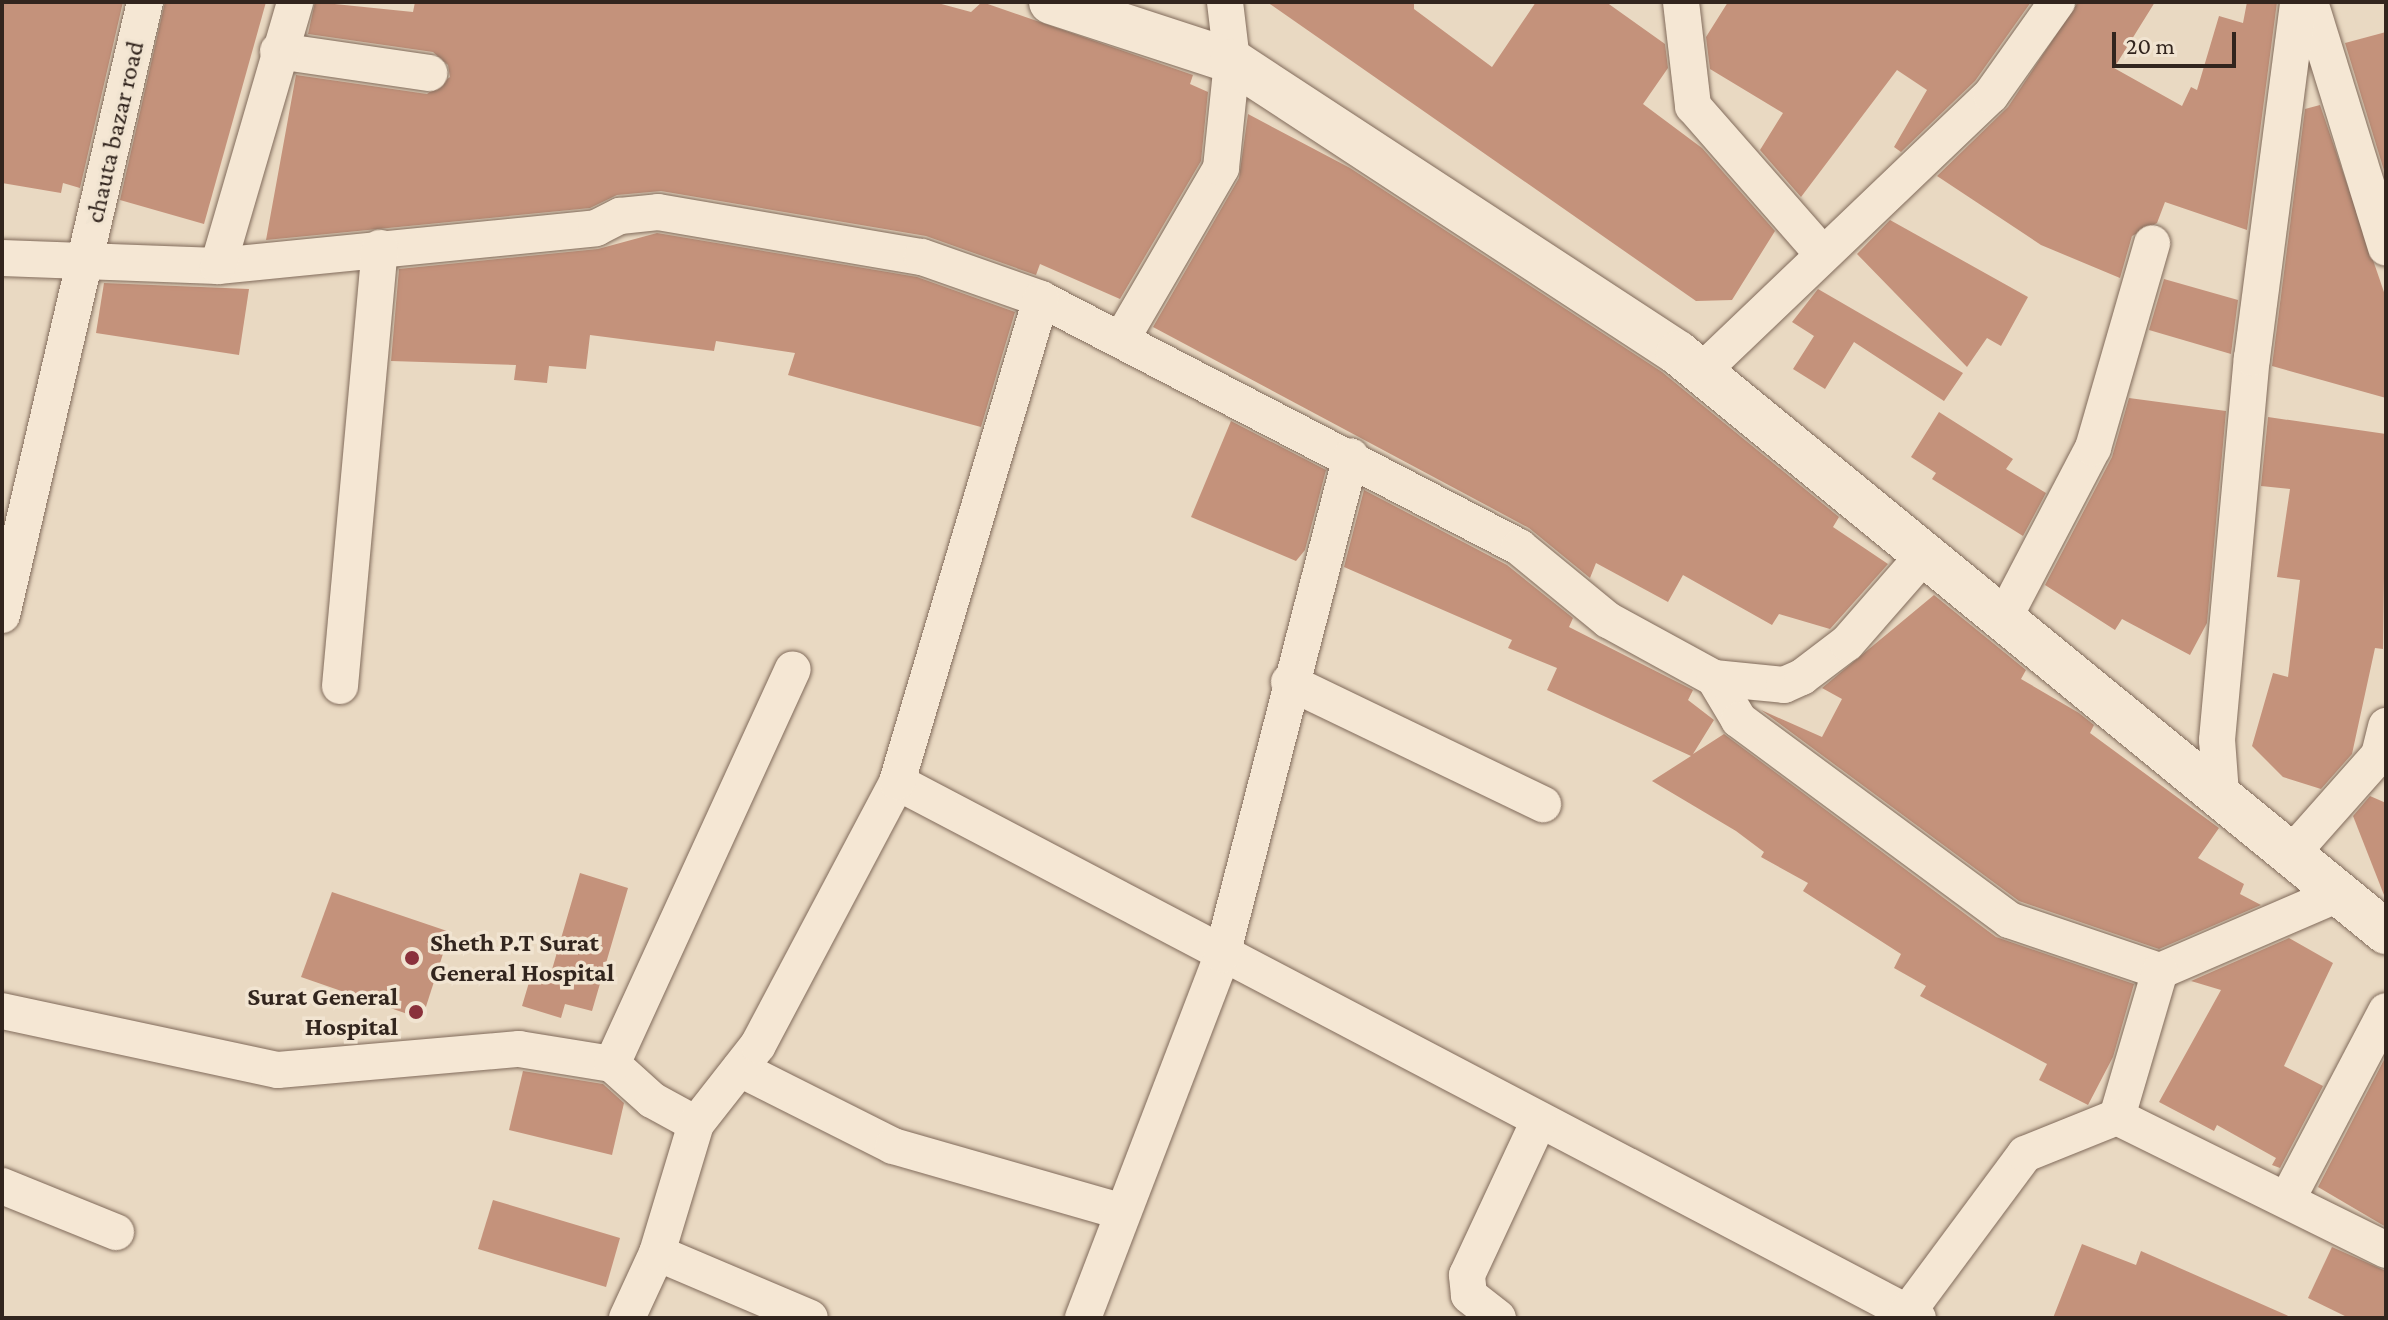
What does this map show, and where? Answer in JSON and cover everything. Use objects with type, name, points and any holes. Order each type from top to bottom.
[{"type":"main road","points":[[1051,2],[1232,61],[1522,246],[1701,372],[2293,852],[2386,932]]},
{"type":"street","name":"chauta bazar road","points":[[2,615],[13,544],[86,262],[145,2]]},
{"type":"street","points":[[218,266],[278,51],[295,2]]},
{"type":"street","points":[[1121,340],[1221,168],[1232,61],[1225,2]]},
{"type":"street","points":[[1681,2],[1693,106],[1820,251]]},
{"type":"street","points":[[1701,372],[1820,251],[1991,95],[2057,2]]},
{"type":"street","points":[[2221,794],[2217,740],[2250,374],[2298,2]]},
{"type":"street","points":[[2310,2],[2386,248]]},
{"type":"street","points":[[278,51],[429,73]]},
{"type":"street","points":[[2,258],[218,266],[596,228],[620,216],[658,212],[922,257],[1041,299],[1351,456],[1519,547],[1608,620],[1714,678],[1784,685],[1802,677],[1847,643],[1925,554]]},
{"type":"street","points":[[2004,618],[2093,448],[2152,243]]},
{"type":"street","points":[[340,686],[380,248]]},
{"type":"street","points":[[627,1318],[657,1253],[696,1124],[740,1069],[897,782],[1041,299]]},
{"type":"street","points":[[1083,1318],[1222,955],[1289,682],[1351,456]]},
{"type":"street","points":[[612,1064],[793,669]]},
{"type":"street","points":[[1714,678],[1739,720],[2009,920],[2160,971],[2341,893]]},
{"type":"street","points":[[1289,682],[1543,804]]},
{"type":"street","points":[[2293,852],[2379,755],[2386,726]]},
{"type":"street","points":[[897,782],[1538,1123],[1912,1315],[2025,1154],[2117,1117],[2288,1198],[2386,1250]]},
{"type":"street","points":[[2117,1117],[2160,971]]},
{"type":"street","points":[[2,1011],[278,1070],[519,1049],[612,1064],[652,1100],[696,1124]]},
{"type":"street","points":[[2288,1198],[2386,1011]]},
{"type":"street","points":[[740,1069],[893,1146],[1123,1212]]},
{"type":"street","points":[[1498,1318],[1469,1295],[1467,1275],[1538,1123]]},
{"type":"street","points":[[2,1186],[116,1232]]},
{"type":"street","points":[[657,1253],[810,1318]]},
{"type":"building","points":[[2,2],[123,2],[80,188],[63,183],[61,193],[2,183]]},
{"type":"building","points":[[165,2],[266,2],[204,224],[120,200]]},
{"type":"building","points":[[315,2],[413,12],[415,2],[934,2],[971,12],[982,2],[1193,75],[1190,84],[1208,92],[1201,161],[1120,299],[1040,264],[1036,275],[926,236],[661,191],[617,195],[590,208],[266,240],[296,75],[427,94],[450,77],[448,65],[433,52],[308,34]]},
{"type":"building","points":[[1267,2],[1414,2],[1414,9],[1492,67],[1536,2],[1606,2],[1665,44],[1668,68],[1643,104],[1702,148],[1775,231],[1732,300],[1696,301]]},
{"type":"building","points":[[1728,2],[2031,2],[1975,81],[1901,152],[1894,147],[1927,90],[1897,70],[1801,197],[1760,150],[1783,113],[1710,69],[1706,37]]},
{"type":"building","points":[[2078,2],[2155,2],[2114,68],[2182,106],[2191,87],[2197,90],[2219,16],[2243,23],[2247,2],[2277,2],[2247,230],[2165,202],[2157,223],[2132,236],[2120,278],[2041,245],[1937,176],[2008,107]]},
{"type":"building","points":[[2386,32],[2386,177],[2345,43]]},
{"type":"building","points":[[2320,105],[2386,298],[2386,398],[2272,366],[2305,109]]},
{"type":"building","points":[[1248,114],[1350,168],[1662,372],[1839,517],[1833,527],[1888,564],[1830,629],[1779,614],[1772,625],[1683,575],[1668,602],[1596,563],[1590,578],[1529,528],[1153,327],[1239,178]]},
{"type":"building","points":[[1890,220],[2028,297],[2001,346],[1987,338],[1967,367],[1857,254]]},
{"type":"building","points":[[657,233],[917,277],[1015,312],[981,427],[788,375],[795,353],[716,341],[714,351],[590,335],[586,369],[549,366],[547,383],[514,380],[516,365],[391,361],[399,269],[598,249]]},
{"type":"building","points":[[2164,279],[2238,300],[2231,354],[2149,330]]},
{"type":"building","points":[[104,283],[249,289],[239,355],[96,333]]},
{"type":"building","points":[[1818,289],[1963,373],[1944,401],[1854,342],[1825,389],[1793,369],[1814,336],[1792,322]]},
{"type":"building","points":[[2129,398],[2226,411],[2207,623],[2190,655],[2122,619],[2115,630],[2045,585],[2112,457]]},
{"type":"building","points":[[1939,412],[2013,459],[2006,469],[2046,493],[2023,536],[1932,479],[1936,473],[1911,457]]},
{"type":"building","points":[[2268,417],[2386,434],[2383,649],[2375,648],[2352,754],[2321,789],[2283,777],[2252,746],[2273,673],[2288,677],[2300,580],[2277,577],[2290,489],[2261,486]]},
{"type":"building","points":[[1231,421],[1326,470],[1305,550],[1296,561],[1191,517]]},
{"type":"building","points":[[1364,490],[1507,565],[1573,618],[1569,627],[1693,690],[1688,700],[1714,720],[1693,754],[1724,734],[1996,937],[2134,984],[2113,1057],[2088,1105],[2039,1080],[2047,1064],[1920,996],[1926,986],[1894,968],[1901,954],[1803,891],[1808,883],[1761,857],[1764,852],[1736,831],[1652,781],[1691,756],[1547,690],[1557,668],[1508,648],[1512,640],[1344,567]]},
{"type":"building","points":[[1934,595],[2026,670],[2021,679],[2079,713],[2094,725],[2090,733],[2219,828],[2198,858],[2244,884],[2240,894],[2261,905],[2159,949],[2019,901],[1761,710],[1822,737],[1842,699],[1822,688]]},
{"type":"building","points":[[2370,796],[2386,803],[2384,895],[2353,816]]},
{"type":"building","points":[[580,873],[628,888],[592,1011],[565,1004],[561,1018],[522,1006],[533,969],[551,973]]},
{"type":"building","points":[[332,892],[450,932],[422,1019],[301,977]]},
{"type":"building","points":[[2289,938],[2333,963],[2284,1066],[2323,1086],[2280,1168],[2272,1165],[2276,1158],[2217,1125],[2214,1131],[2159,1102],[2221,990],[2191,981]]},
{"type":"building","points":[[2386,1056],[2386,1227],[2318,1187]]},
{"type":"building","points":[[523,1071],[603,1084],[624,1103],[612,1155],[509,1130]]},
{"type":"building","points":[[493,1200],[620,1238],[606,1287],[478,1249]]},
{"type":"building","points":[[2082,1244],[2136,1265],[2141,1251],[2293,1318],[2053,1318]]},
{"type":"building","points":[[2332,1247],[2386,1271],[2386,1318],[2349,1318],[2308,1298]]},
{"type":"place","name":"Sheth P.T Surat General Hospital","points":[[412,958]]},
{"type":"place","name":"Surat General Hospital","points":[[416,1012]]}]
